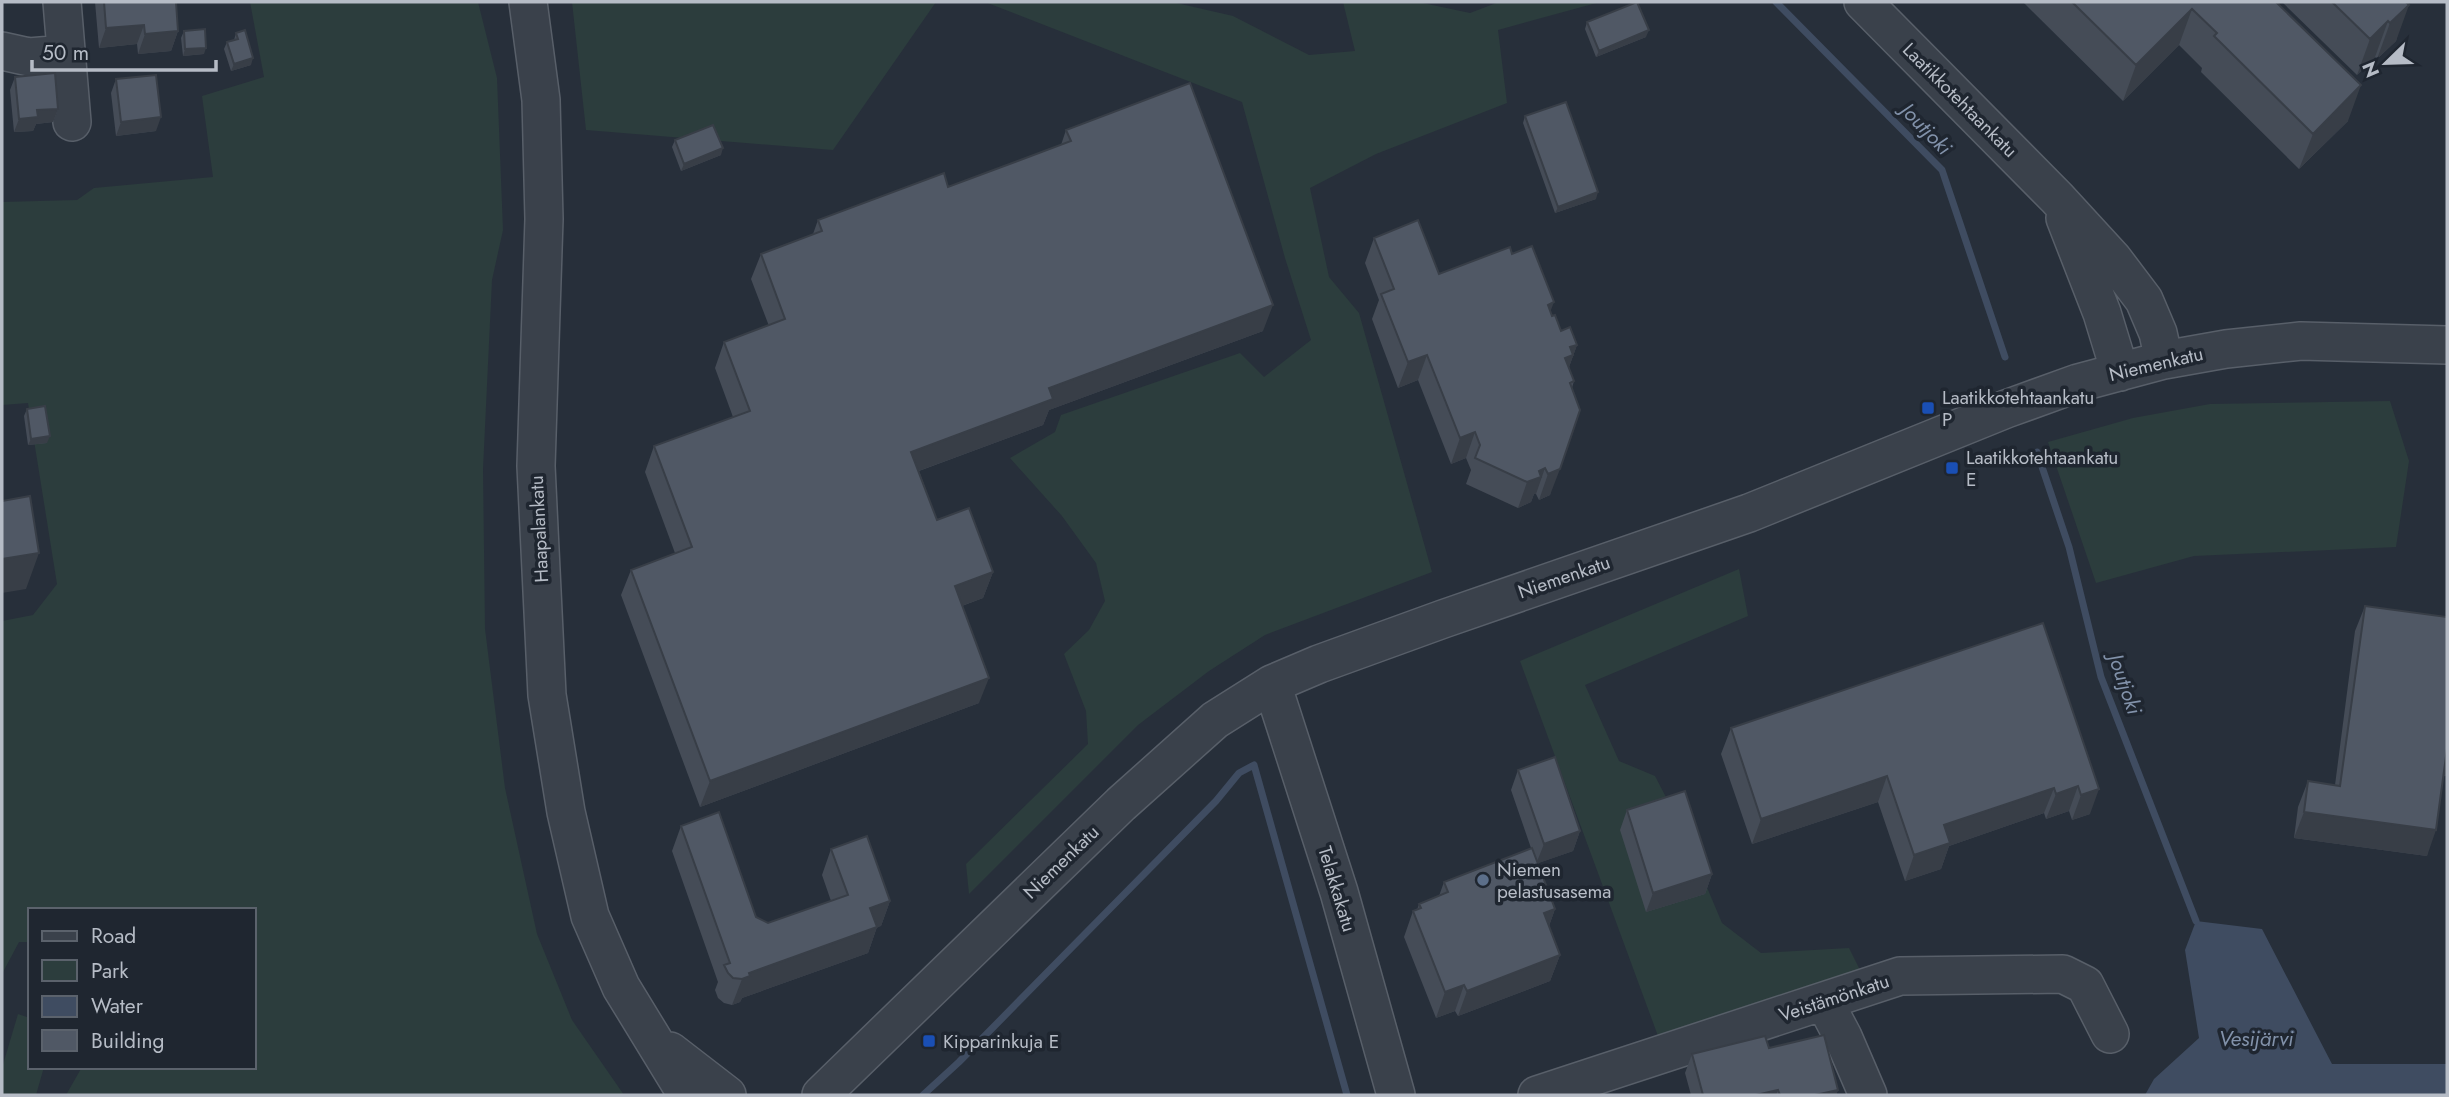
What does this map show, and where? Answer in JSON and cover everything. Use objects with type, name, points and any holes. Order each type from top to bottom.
[{"type":"street","points":[[62,2],[72,122]]},
{"type":"street","name":"Haapalankatu","points":[[528,2],[541,100],[544,219],[536,466],[547,695],[566,812],[590,916],[621,987],[687,1095]]},
{"type":"street","name":"Laatikkotehtaankatu","points":[[1863,2],[2057,198],[2113,259],[2144,300],[2158,333],[2164,360]]},
{"type":"street","points":[[2,51],[29,57],[65,54]]},
{"type":"street","name":"Laatikkotehtaankatu","points":[[2057,198],[2102,313],[2120,372]]},
{"type":"street","name":"Niemenkatu","points":[[821,1095],[1121,804],[1216,720],[1272,684],[1443,619],[1749,513],[2006,409],[2078,383],[2164,360],[2226,348],[2301,341],[2447,345]]},
{"type":"street","name":"Telakkakatu","points":[[1272,684],[1339,892],[1396,1095]]},
{"type":"street","name":"Veistämönkatu","points":[[1537,1095],[1900,976],[2063,974],[2085,985],[2110,1034]]},
{"type":"street","points":[[1824,1001],[1868,1095]]},
{"type":"street","name":"Haapalankatu","points":[[653,1038],[727,1095]]},
{"type":"green space","points":[[250,2],[478,2],[497,78],[503,230],[492,280],[483,469],[485,629],[505,788],[537,934],[572,1020],[624,1095],[66,1095],[81,1069],[256,1069],[256,908],[28,908],[28,942],[19,942],[2,974],[2,621],[33,615],[57,584],[28,403],[2,405],[2,202],[77,200],[94,188],[213,177],[202,96],[264,77]]},
{"type":"green space","points":[[572,2],[936,2],[833,150],[586,130]]},
{"type":"green space","points":[[985,2],[1172,2],[1233,16],[1309,55],[1355,51],[1343,2],[1418,2],[1470,13],[1499,2],[1600,2],[1498,30],[1507,103],[1376,154],[1310,188],[1329,277],[1359,313],[1432,572],[1265,635],[1209,671],[1138,725],[969,894],[966,864],[1088,744],[1086,711],[1064,654],[1089,630],[1105,601],[1096,563],[1062,516],[1010,458],[1055,432],[1061,415],[1240,353],[1264,377],[1311,340],[1285,258],[1242,102]]},
{"type":"green space","points":[[2390,401],[2409,461],[2396,547],[2194,556],[2096,583],[2048,442],[2133,418],[2210,404]]},
{"type":"green space","points":[[1739,569],[1748,616],[1585,685],[1619,761],[1655,776],[1682,828],[1722,923],[1761,953],[1849,948],[1861,972],[1658,1036],[1520,661]]},
{"type":"green space","points":[[18,1014],[28,1017],[28,1069],[43,1069],[36,1095],[2,1095],[2,1068]]},
{"type":"water","name":"Vesijärvi","points":[[2196,921],[2262,929],[2332,1064],[2447,1064],[2447,1095],[2145,1095],[2154,1079],[2199,1038],[2185,950]]},
{"type":"building","points":[[104,2],[176,2],[178,31],[145,34],[144,25],[106,28]]},
{"type":"building","points":[[1637,2],[1649,30],[1599,51],[1587,22]]},
{"type":"building","points":[[2072,2],[2276,2],[2361,85],[2313,134],[2214,36],[2217,33],[2192,9],[2136,65]]},
{"type":"building","points":[[2332,2],[2406,2],[2409,5],[2370,39]]},
{"type":"building","points":[[205,29],[206,48],[185,49],[184,31]]},
{"type":"building","points":[[245,30],[253,58],[234,64],[227,42],[238,39],[236,33]]},
{"type":"building","points":[[55,73],[58,109],[37,110],[38,117],[19,119],[15,77]]},
{"type":"building","points":[[156,75],[161,117],[121,122],[116,79]]},
{"type":"building","points":[[1190,83],[1273,305],[1049,388],[1053,399],[911,452],[937,520],[969,508],[993,572],[955,586],[989,678],[710,781],[631,570],[692,547],[654,446],[750,411],[724,342],[785,319],[761,254],[822,231],[818,220],[944,173],[948,187],[1071,141],[1066,130]]},
{"type":"building","points":[[1566,102],[1598,192],[1558,207],[1525,116]]},
{"type":"building","points":[[713,125],[723,148],[684,164],[675,140]]},
{"type":"building","points":[[1418,220],[1439,274],[1510,247],[1512,254],[1532,246],[1554,302],[1548,305],[1552,316],[1555,315],[1561,331],[1570,327],[1577,345],[1570,347],[1573,355],[1565,358],[1574,381],[1570,383],[1580,410],[1560,469],[1548,474],[1545,468],[1539,471],[1541,477],[1527,482],[1475,458],[1480,445],[1475,432],[1460,438],[1427,355],[1408,362],[1381,294],[1394,289],[1374,238]]},
{"type":"building","points":[[45,406],[50,436],[31,439],[27,409]]},
{"type":"building","points":[[30,496],[39,553],[2,559],[2,501]]},
{"type":"building","points":[[2365,606],[2447,617],[2447,749],[2436,830],[2304,812],[2308,781],[2340,786]]},
{"type":"building","points":[[2043,623],[2099,789],[2081,795],[2078,786],[2056,794],[2054,788],[1944,825],[1950,843],[1914,855],[1887,776],[1761,819],[1731,728]]},
{"type":"building","points":[[1555,757],[1580,831],[1544,844],[1518,770]]},
{"type":"building","points":[[1685,791],[1712,874],[1653,893],[1627,810]]},
{"type":"building","points":[[719,812],[756,917],[768,923],[848,895],[831,849],[867,836],[890,901],[870,908],[877,927],[749,973],[750,976],[742,979],[733,978],[724,965],[730,963],[681,826]]},
{"type":"building","points":[[1532,848],[1555,909],[1544,913],[1560,955],[1467,991],[1464,985],[1445,992],[1413,911],[1421,908],[1419,904],[1448,892],[1444,882]]},
{"type":"building","points":[[1824,1035],[1838,1090],[1815,1095],[1780,1095],[1778,1090],[1756,1095],[1703,1095],[1692,1054],[1765,1036],[1769,1048]]},
{"type":"waterway","name":"Joutjoki","points":[[1776,2],[1942,170],[2005,357]]},
{"type":"waterway","name":"Joutjoki","points":[[2037,452],[2069,547],[2101,677],[2196,921]]},
{"type":"waterway","points":[[923,1095],[959,1062],[1216,801],[1239,773],[1254,765],[1347,1095]]},
{"type":"place","name":"Laatikkotehtaankatu P","points":[[1928,408]]},
{"type":"place","name":"Laatikkotehtaankatu E","points":[[1952,468]]},
{"type":"place","name":"Niemen pelastusasema","points":[[1483,880]]},
{"type":"place","name":"Kipparinkuja E","points":[[929,1041]]}]
